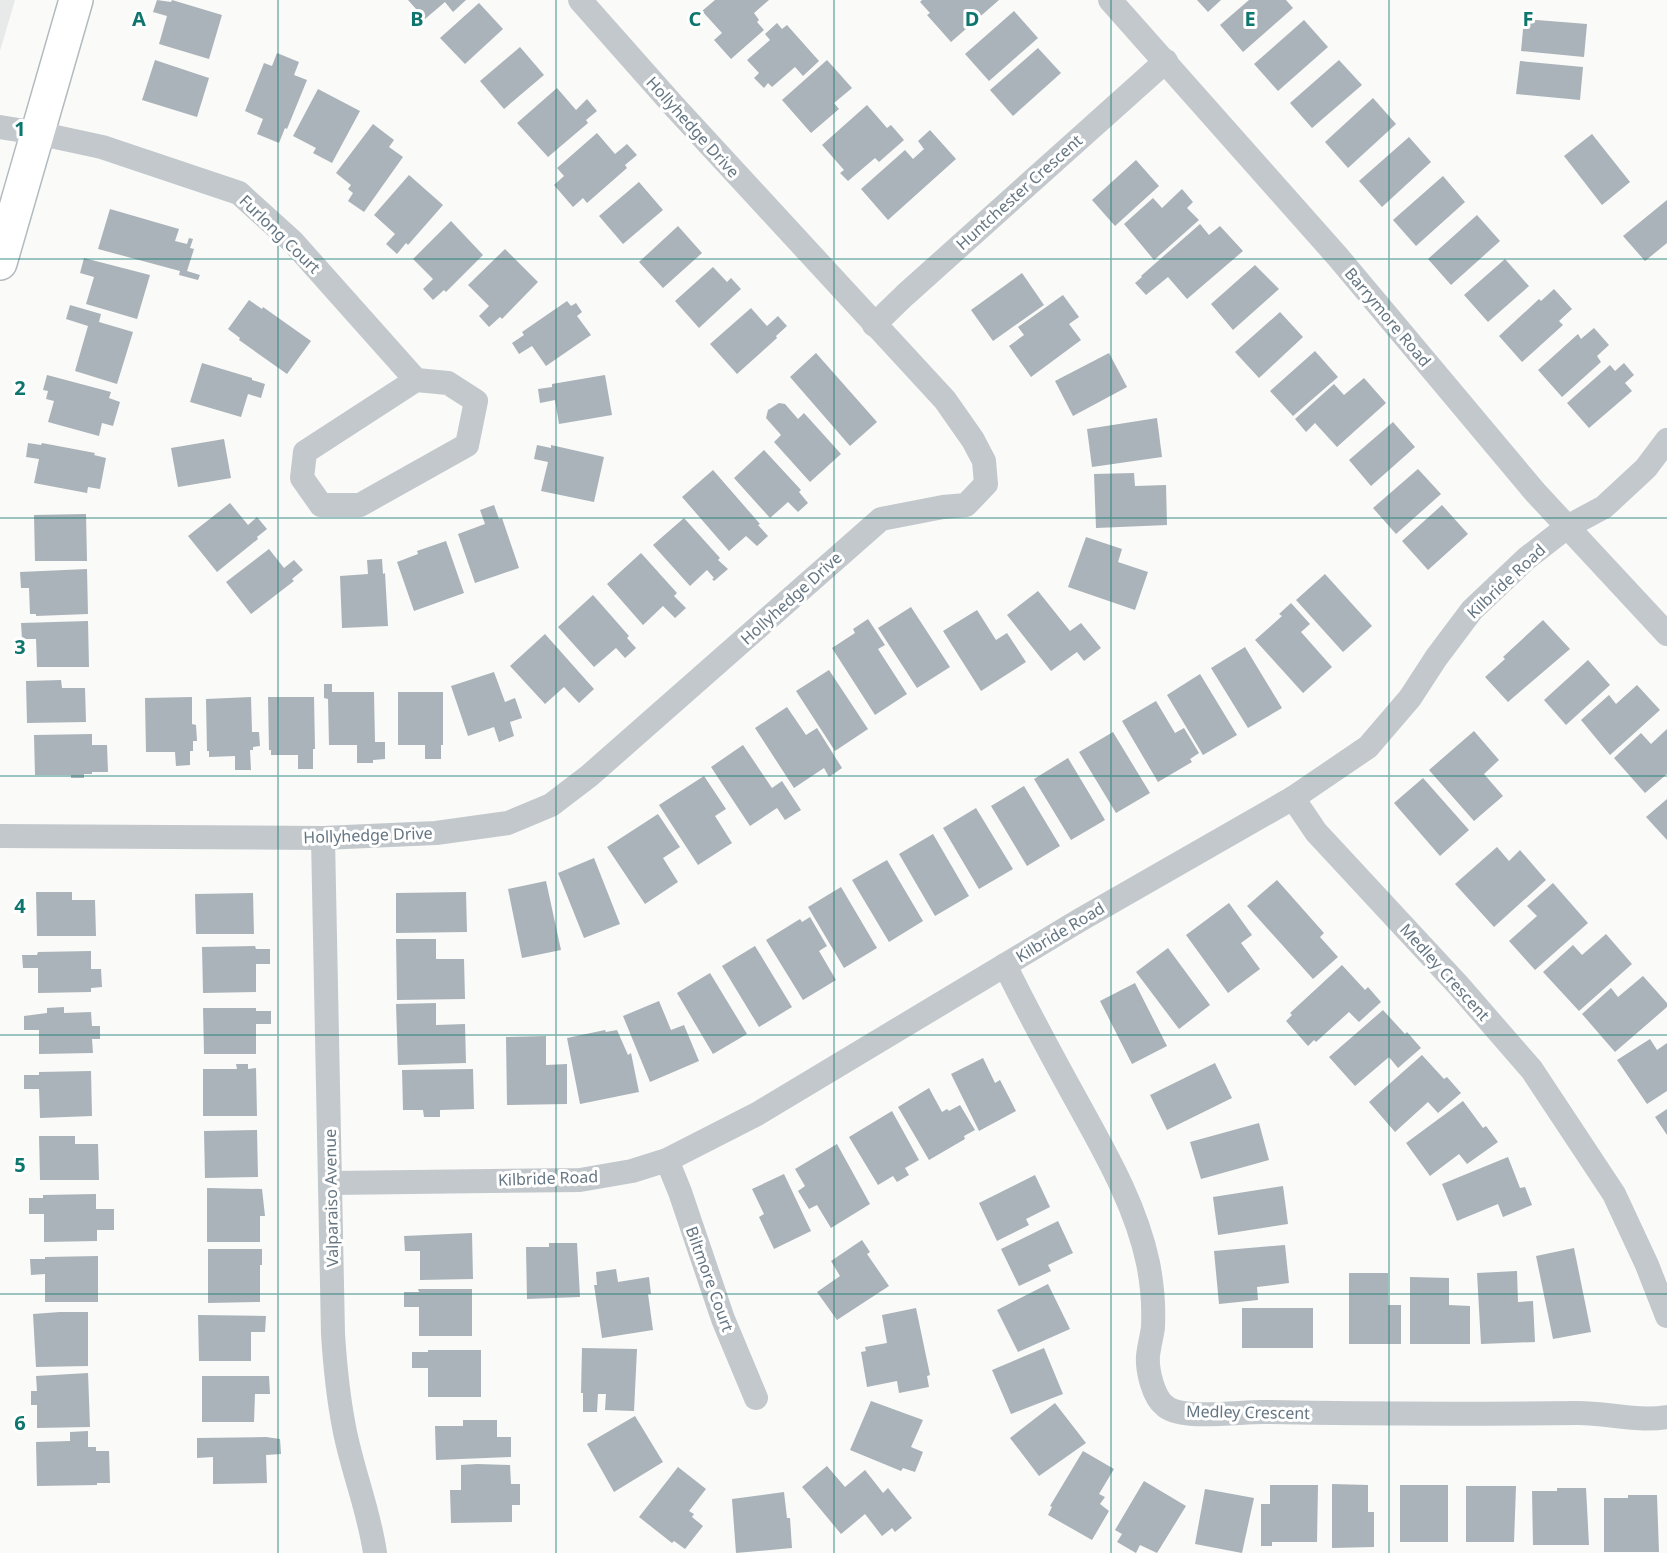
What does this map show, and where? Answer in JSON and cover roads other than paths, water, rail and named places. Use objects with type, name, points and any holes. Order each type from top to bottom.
[{"type":"main road","points":[[0,262],[76,0]]},
{"type":"street","name":"Hollyhedge Drive","points":[[0,836],[323,838],[436,833],[508,823],[551,805],[589,776],[881,519],[966,505],[986,484],[984,461],[973,440],[945,400],[874,326],[580,0]]},
{"type":"street","name":"Barrymore Road","points":[[1110,0],[1338,257],[1535,492],[1667,634]]},
{"type":"street","name":"Huntchester Crescent","points":[[874,326],[905,295],[1166,61]]},
{"type":"street","name":"Furlong Court","points":[[0,127],[102,147],[239,194],[293,242],[416,380]]},
{"type":"street","points":[[416,380],[448,383],[476,401],[467,445],[360,505],[321,505],[302,478],[305,452],[416,380]]},
{"type":"street","name":"Kilbride Road","points":[[332,1183],[580,1180],[632,1171],[667,1161],[757,1114],[1005,965],[1293,798],[1368,747],[1410,698],[1472,610],[1527,558],[1567,527],[1604,507],[1646,468],[1667,441]]},
{"type":"street","name":"Medley Crescent","points":[[1293,798],[1316,832],[1458,986],[1532,1071],[1614,1194],[1647,1265],[1667,1316]]},
{"type":"street","name":"Valparaiso Avenue","points":[[323,838],[332,1183],[333,1334],[344,1428],[372,1526],[375,1553]]},
{"type":"street","name":"Medley Crescent","points":[[1005,965],[1025,1007],[1108,1157],[1123,1190],[1148,1262],[1153,1328],[1148,1357],[1152,1387],[1165,1407],[1189,1414],[1247,1412],[1402,1415],[1594,1413],[1626,1417],[1667,1418]]},
{"type":"street","name":"Biltmore Court","points":[[667,1161],[680,1192],[723,1320],[756,1398]]}]
